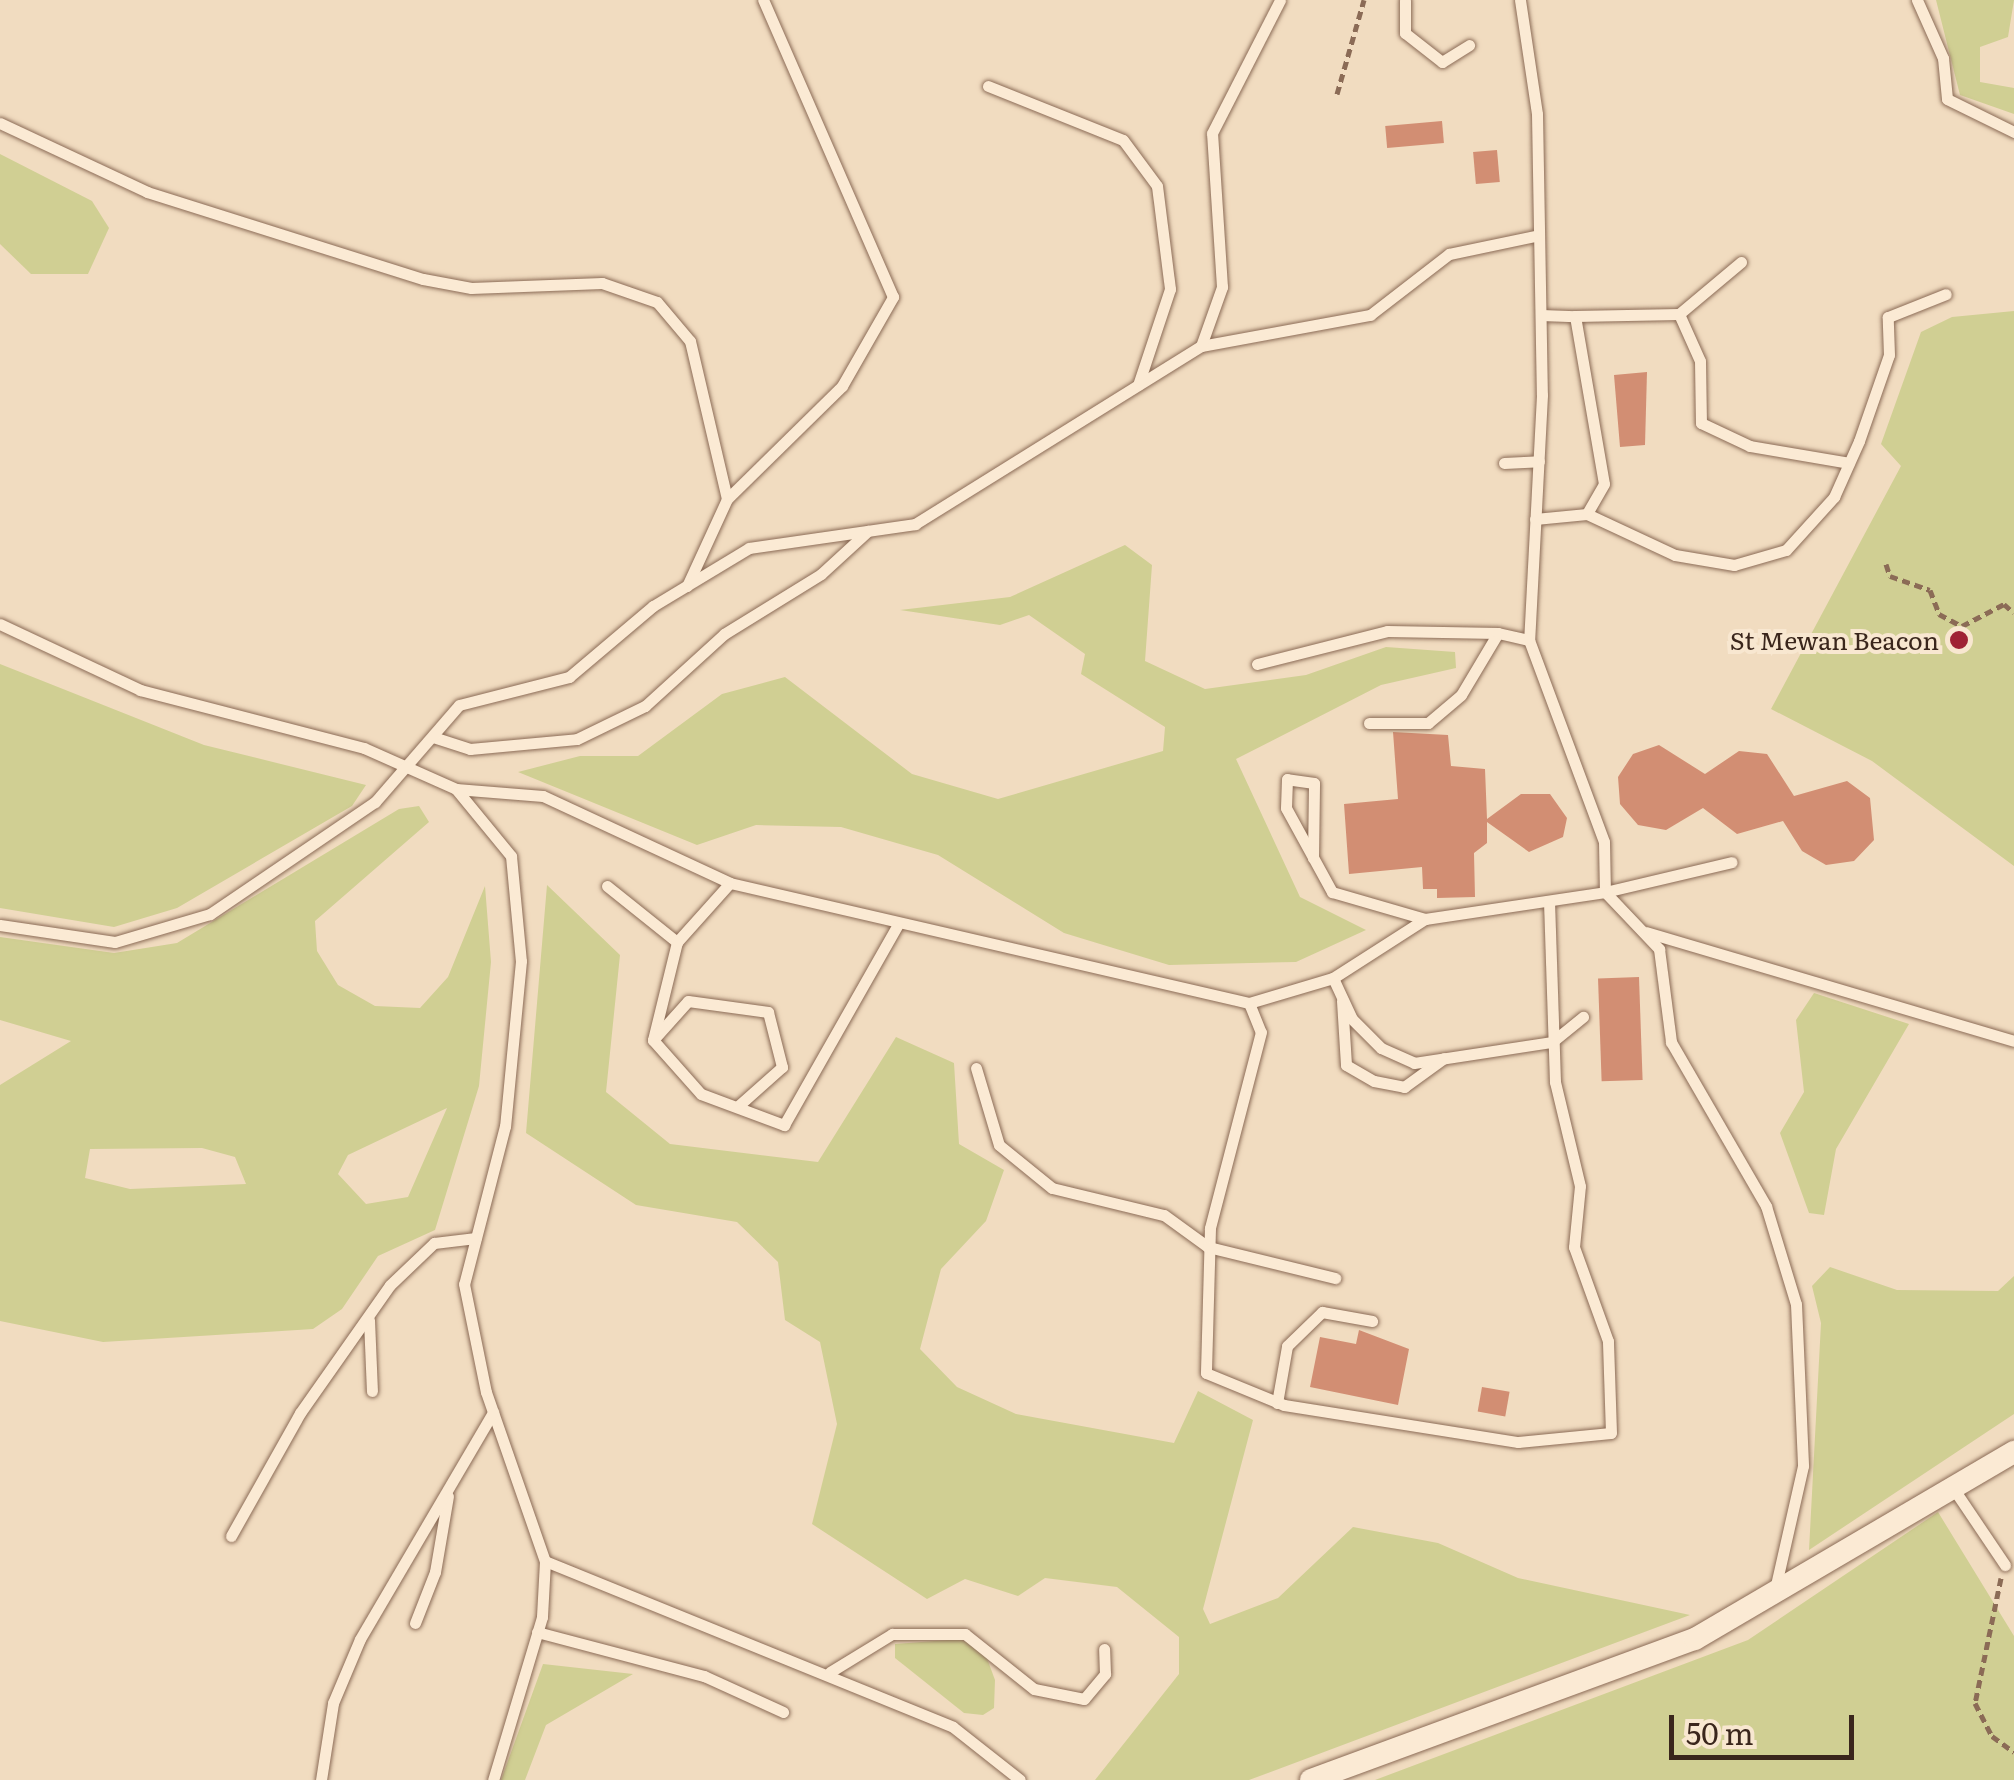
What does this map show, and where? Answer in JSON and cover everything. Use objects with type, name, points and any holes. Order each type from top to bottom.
[{"type":"street","points":[[1311,1780],[1695,1639],[2014,1452]]},
{"type":"lane","points":[[687,586],[728,498],[842,386],[893,296],[763,0]]},
{"type":"lane","points":[[1201,346],[1222,287],[1212,133],[1280,0]]},
{"type":"lane","points":[[1405,0],[1405,33],[1442,62],[1469,45]]},
{"type":"lane","points":[[1520,0],[1537,114],[1539,235],[1539,461],[1529,640],[1604,842],[1605,892],[1659,949],[1671,1042],[1766,1206],[1796,1304],[1803,1466],[1774,1594]]},
{"type":"lane","points":[[1918,0],[1943,58],[1947,99],[2014,132]]},
{"type":"lane","points":[[988,86],[1124,140],[1157,186],[1170,289],[1138,385]]},
{"type":"lane","points":[[0,122],[147,192],[279,226],[423,279],[471,288],[602,282],[657,302],[690,342],[728,498]]},
{"type":"lane","points":[[0,925],[115,942],[210,914],[375,802],[459,706],[569,677],[687,586],[749,548],[915,524],[1201,346],[1370,315],[1449,254],[1539,235]]},
{"type":"lane","points":[[1540,315],[1679,314],[1740,262]]},
{"type":"lane","points":[[1535,519],[1587,514],[1675,555],[1734,565],[1786,550],[1834,497],[1849,463],[1889,355],[1888,317],[1946,294]]},
{"type":"lane","points":[[1679,314],[1700,362],[1701,424],[1750,446],[1849,463]]},
{"type":"lane","points":[[1574,316],[1604,484],[1587,514]]},
{"type":"lane","points":[[1504,462],[1539,461]]},
{"type":"lane","points":[[434,737],[470,750],[577,739],[645,706],[724,634],[821,574],[868,531]]},
{"type":"lane","points":[[0,624],[140,690],[408,768],[456,790],[544,796],[730,884],[1249,1002],[1333,978],[1425,919],[1605,892],[1732,862]]},
{"type":"lane","points":[[1257,664],[1387,631],[1498,634],[1529,640]]},
{"type":"lane","points":[[1369,723],[1428,723],[1461,695],[1498,634]]},
{"type":"lane","points":[[1313,858],[1314,783],[1286,778],[1286,808],[1313,858],[1332,892],[1425,919]]},
{"type":"lane","points":[[456,790],[511,856],[521,961],[505,1126],[464,1284],[493,1412],[545,1562],[538,1632],[493,1780]]},
{"type":"lane","points":[[653,1040],[677,942],[730,884]]},
{"type":"lane","points":[[607,886],[677,942]]},
{"type":"lane","points":[[1249,1002],[1261,1032],[1208,1248],[1206,1373],[1277,1402],[1518,1442],[1611,1432],[1608,1341],[1574,1247],[1580,1186],[1552,1042],[1549,901]]},
{"type":"lane","points":[[653,1040],[701,1094],[784,1125],[898,924]]},
{"type":"lane","points":[[1646,932],[2013,1041]]},
{"type":"lane","points":[[1333,978],[1342,997],[1381,1048],[1414,1063],[1552,1042],[1583,1016]]},
{"type":"lane","points":[[1342,997],[1346,1065],[1374,1081],[1404,1087],[1448,1056]]},
{"type":"lane","points":[[653,1040],[688,1001],[768,1012],[782,1067],[737,1108]]},
{"type":"lane","points":[[976,1068],[999,1144],[1052,1188],[1164,1216],[1208,1248],[1335,1278]]},
{"type":"lane","points":[[231,1536],[300,1413],[370,1320],[434,1243],[476,1238]]},
{"type":"lane","points":[[1277,1402],[1287,1346],[1322,1312],[1372,1321]]},
{"type":"lane","points":[[370,1320],[372,1391]]},
{"type":"lane","points":[[320,1780],[332,1702],[360,1639],[493,1412]]},
{"type":"lane","points":[[415,1623],[436,1572],[450,1486]]},
{"type":"lane","points":[[1953,1488],[2005,1565]]},
{"type":"lane","points":[[545,1562],[830,1672],[953,1728],[1020,1780]]},
{"type":"lane","points":[[538,1632],[704,1676],[783,1712]]},
{"type":"lane","points":[[830,1672],[892,1634],[964,1634],[998,1651],[1034,1689],[1084,1699],[1104,1674],[1104,1649]]},
{"type":"path","points":[[1337,94],[1364,0]]},
{"type":"path","points":[[1886,564],[1890,576],[1930,590],[1939,614],[1962,626],[2004,604],[2014,613]]},
{"type":"path","points":[[2005,1565],[1976,1704],[1992,1736],[2014,1752]]},
{"type":"shaded area","points":[[1936,0],[2014,0],[2008,37],[1980,47],[1980,82],[2014,88],[2014,114],[1960,95]]},
{"type":"shaded area","points":[[0,154],[92,201],[109,228],[88,274],[31,274],[0,244]]},
{"type":"shaded area","points":[[2014,311],[2014,866],[1872,761],[1771,709],[1901,466],[1881,444],[1921,332],[1952,317]]},
{"type":"shaded area","points":[[1125,545],[1152,565],[1145,661],[1205,689],[1306,675],[1386,647],[1455,652],[1456,668],[1381,685],[1236,759],[1300,897],[1366,930],[1296,962],[1169,965],[1064,933],[938,855],[841,827],[756,825],[697,845],[518,772],[580,756],[638,756],[722,694],[785,677],[912,774],[998,799],[1163,751],[1165,727],[1081,674],[1085,654],[1029,615],[1000,625],[900,610],[1010,597]]},
{"type":"shaded area","points":[[0,664],[204,745],[366,785],[352,806],[177,908],[114,927],[0,908]]},
{"type":"shaded area","points":[[419,806],[429,822],[315,921],[317,951],[338,985],[375,1006],[420,1008],[448,977],[485,886],[491,962],[479,1086],[435,1230],[378,1256],[342,1309],[313,1329],[103,1342],[0,1321],[0,1085],[71,1041],[0,1020],[0,937],[114,953],[177,943],[399,809]],"holes":[[[447,1108],[408,1197],[366,1204],[338,1174],[348,1155]],[[202,1148],[235,1157],[246,1184],[130,1189],[85,1178],[90,1149]]]},
{"type":"shaded area","points":[[547,885],[620,955],[606,1092],[670,1144],[818,1162],[896,1037],[954,1063],[959,1144],[1004,1170],[986,1221],[941,1269],[920,1349],[957,1387],[1016,1414],[1174,1443],[1198,1391],[1253,1420],[1203,1609],[1210,1624],[1278,1598],[1353,1527],[1438,1543],[1518,1578],[1690,1615],[1249,1780],[1095,1780],[1179,1674],[1179,1637],[1117,1587],[1045,1578],[1018,1596],[965,1579],[927,1599],[812,1524],[837,1424],[820,1342],[785,1320],[778,1262],[737,1222],[636,1205],[526,1133]]},
{"type":"shaded area","points":[[1814,993],[1909,1024],[1836,1149],[1824,1215],[1809,1213],[1780,1133],[1804,1092],[1796,1020]]},
{"type":"shaded area","points":[[1830,1267],[1897,1290],[1998,1291],[2014,1276],[2014,1414],[1809,1550],[1821,1323],[1812,1286]]},
{"type":"shaded area","points":[[1938,1512],[2014,1636],[2014,1780],[1375,1780],[1748,1640]]},
{"type":"shaded area","points":[[961,1639],[985,1653],[995,1680],[994,1708],[983,1715],[964,1713],[895,1658],[895,1644]]},
{"type":"shaded area","points":[[543,1664],[633,1674],[546,1725],[525,1780],[501,1780]]},
{"type":"building","points":[[1442,121],[1444,143],[1387,148],[1385,126]]},
{"type":"building","points":[[1497,150],[1500,182],[1476,184],[1473,152]]},
{"type":"building","points":[[1647,372],[1645,445],[1620,447],[1614,375]]},
{"type":"building","points":[[1393,732],[1448,735],[1451,766],[1485,769],[1487,819],[1521,794],[1550,794],[1567,818],[1563,837],[1529,852],[1487,822],[1487,843],[1474,853],[1475,897],[1437,898],[1437,889],[1423,889],[1422,867],[1349,874],[1344,804],[1398,799]]},
{"type":"building","points":[[1659,745],[1705,774],[1739,751],[1767,754],[1794,796],[1847,781],[1870,798],[1874,840],[1854,861],[1826,865],[1802,851],[1783,821],[1737,834],[1703,808],[1666,830],[1638,825],[1620,804],[1618,777],[1633,754]]},
{"type":"building","points":[[1639,977],[1643,1080],[1602,1081],[1598,978]]},
{"type":"building","points":[[1359,1330],[1409,1349],[1398,1405],[1310,1387],[1320,1337],[1356,1344]]},
{"type":"building","points":[[1482,1387],[1510,1392],[1505,1416],[1478,1412]]},
{"type":"place","name":"St Mewan Beacon","points":[[1959,640]]}]
